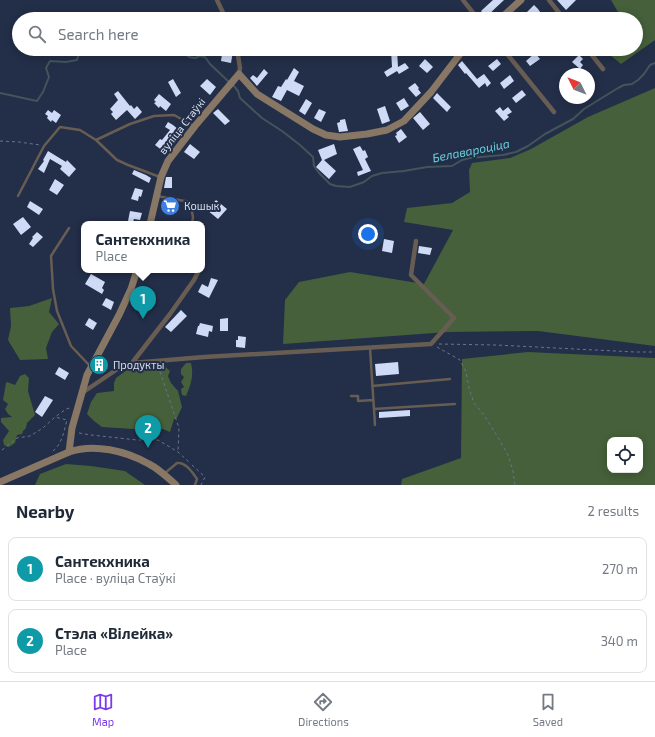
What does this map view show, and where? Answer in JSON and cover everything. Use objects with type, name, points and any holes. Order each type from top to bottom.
[{"type":"street","points":[[217,0],[223,12]]},
{"type":"street","points":[[463,0],[472,12]]},
{"type":"street","points":[[508,12],[521,0]]},
{"type":"street","points":[[549,0],[558,12]]},
{"type":"street","points":[[238,56],[240,68],[237,76],[257,94],[319,132],[326,135],[340,137],[387,130],[404,121],[431,92],[458,56]]},
{"type":"street","points":[[509,56],[554,112]]},
{"type":"street","points":[[592,56],[603,70]]},
{"type":"street","name":"вуліца Стаўкі","points":[[151,221],[161,177],[168,161],[237,76]]},
{"type":"street","points":[[82,394],[119,368],[132,363],[204,357],[431,344],[454,318],[411,275],[416,241]]},
{"type":"street","points":[[70,452],[72,428],[87,375],[119,315],[136,273]]},
{"type":"street","points":[[132,363],[174,308],[198,273]]},
{"type":"street","points":[[0,482],[70,452],[89,448],[105,449],[141,460],[164,474],[176,485]]},
{"type":"lane","points":[[96,140],[130,124],[154,116],[174,115],[195,126]]},
{"type":"lane","points":[[18,196],[44,146],[60,127],[80,130],[96,140],[116,160],[161,177]]},
{"type":"lane","points":[[156,196],[190,202],[192,221]]},
{"type":"lane","points":[[69,228],[51,256],[53,288],[57,311],[71,346],[91,366]]},
{"type":"lane","points":[[370,348],[375,425]]},
{"type":"lane","points":[[372,386],[450,379]]},
{"type":"lane","points":[[350,396],[358,396],[358,401],[374,400]]},
{"type":"lane","points":[[374,409],[455,404]]},
{"type":"lane","points":[[164,474],[178,463],[183,463],[194,474],[197,480],[195,485]]},
{"type":"path","points":[[0,141],[44,146]]},
{"type":"path","points":[[431,344],[496,345],[655,352]]},
{"type":"path","points":[[431,344],[460,360],[466,372],[474,403],[496,433],[508,455],[513,471],[515,485]]},
{"type":"path","points":[[157,361],[179,428],[178,452]]},
{"type":"path","points":[[2,450],[17,438],[30,436],[43,428],[66,409],[78,405]]},
{"type":"path","points":[[52,452],[61,441],[67,420],[55,417]]},
{"type":"path","points":[[72,428],[80,433],[92,435],[137,440],[158,440],[178,452],[206,477],[201,485]]},
{"type":"green space","points":[[611,0],[655,0],[655,40],[643,48],[643,12],[618,12]]},
{"type":"green space","points":[[611,56],[632,56],[621,64]]},
{"type":"green space","points":[[655,88],[655,346],[538,331],[448,332],[283,344],[285,300],[299,282],[350,272],[424,284],[453,230],[404,222],[407,208],[452,203],[470,192],[469,170],[472,163],[510,158],[531,149],[588,117]]},
{"type":"green space","points":[[52,298],[49,312],[59,324],[52,332],[46,348],[48,359],[20,360],[8,340],[11,326],[10,308],[29,306]]},
{"type":"green space","points":[[528,352],[655,358],[655,485],[401,485],[402,479],[461,458],[462,359]]},
{"type":"green space","points":[[186,363],[191,363],[192,376],[191,384],[186,396],[182,395],[181,389],[184,387],[181,382],[184,377],[181,374],[181,369]]},
{"type":"green space","points":[[162,364],[170,371],[168,376],[171,383],[178,391],[182,407],[177,418],[174,419],[170,432],[163,429],[149,430],[102,427],[87,414],[91,402],[97,393],[114,391],[114,383],[116,378],[127,370],[142,365]]},
{"type":"green space","points":[[25,374],[29,378],[28,391],[35,415],[27,423],[22,434],[17,435],[15,443],[9,447],[4,445],[3,440],[9,431],[1,422],[1,418],[12,417],[5,409],[8,404],[3,400],[6,383],[15,385],[20,376]]},
{"type":"green space","points":[[66,464],[125,471],[145,485],[35,485],[40,474]]},
{"type":"building","points":[[493,0],[504,0],[491,12],[481,11]]},
{"type":"building","points":[[557,0],[576,0],[566,10]]},
{"type":"building","points":[[534,5],[540,12],[527,12]]},
{"type":"building","points":[[222,56],[232,56],[231,63],[221,61]]},
{"type":"building","points":[[391,56],[397,56],[398,67],[405,63],[409,68],[399,74],[397,71],[387,77],[384,72],[392,67]]},
{"type":"building","points":[[532,56],[538,56],[540,59],[530,66],[526,61]]},
{"type":"building","points":[[580,56],[583,59],[580,62],[583,65],[579,68],[572,62]]},
{"type":"building","points":[[425,59],[433,67],[427,73],[419,66]]},
{"type":"building","points":[[497,59],[501,64],[493,71],[488,66]]},
{"type":"building","points":[[462,61],[477,79],[484,74],[491,83],[487,87],[485,83],[479,88],[458,65]]},
{"type":"building","points":[[294,68],[299,72],[294,81],[304,86],[299,96],[287,90],[281,101],[272,97],[278,86],[281,87]]},
{"type":"building","points":[[264,69],[268,73],[257,86],[250,78],[253,75],[257,78]]},
{"type":"building","points":[[510,75],[514,81],[504,89],[500,83]]},
{"type":"building","points":[[173,79],[181,93],[176,97],[168,82]]},
{"type":"building","points":[[207,79],[216,87],[210,95],[200,86]]},
{"type":"building","points":[[415,83],[421,93],[416,97],[408,88]]},
{"type":"building","points":[[522,90],[526,95],[516,103],[512,98]]},
{"type":"building","points":[[118,91],[130,106],[131,105],[134,109],[137,106],[142,112],[135,119],[127,110],[116,120],[111,114],[113,112],[110,109],[118,100],[114,94]]},
{"type":"building","points":[[437,93],[451,107],[447,112],[433,98]]},
{"type":"building","points":[[159,94],[171,104],[166,111],[160,106],[159,108],[154,103],[156,102],[154,100]]},
{"type":"building","points":[[404,98],[409,106],[401,111],[396,103]]},
{"type":"building","points":[[306,99],[312,103],[305,115],[299,111]]},
{"type":"building","points":[[385,106],[390,121],[382,124],[377,109]]},
{"type":"building","points":[[500,107],[503,111],[508,107],[512,112],[507,115],[509,117],[504,121],[495,111]]},
{"type":"building","points":[[218,109],[230,121],[225,125],[213,113]]},
{"type":"building","points":[[319,109],[326,112],[321,122],[314,118]]},
{"type":"building","points":[[48,110],[52,113],[54,110],[61,115],[56,123],[52,120],[51,122],[47,118],[48,116],[45,114]]},
{"type":"building","points":[[420,112],[430,124],[423,130],[413,118]]},
{"type":"building","points":[[345,119],[348,131],[339,132],[337,123],[340,122],[340,120]]},
{"type":"building","points":[[168,122],[179,130],[163,151],[155,145],[160,139],[162,140],[170,130],[165,127]]},
{"type":"building","points":[[401,129],[407,137],[399,143],[395,136]]},
{"type":"building","points":[[190,144],[200,152],[194,159],[184,152]]},
{"type":"building","points":[[334,144],[337,154],[324,160],[336,171],[329,179],[316,167],[322,160],[318,150]]},
{"type":"building","points":[[360,146],[363,151],[365,150],[368,157],[365,159],[371,171],[358,176],[357,172],[363,170],[353,149]]},
{"type":"building","points":[[48,151],[66,162],[67,160],[76,169],[69,177],[60,169],[62,166],[50,159],[44,173],[38,169],[44,161],[43,160]]},
{"type":"building","points":[[134,170],[151,178],[149,183],[132,174]]},
{"type":"building","points":[[166,177],[172,177],[172,188],[164,188]]},
{"type":"building","points":[[55,179],[64,185],[57,195],[49,190]]},
{"type":"building","points":[[135,188],[143,190],[138,201],[131,199]]},
{"type":"building","points":[[216,200],[227,209],[218,219],[207,210]]},
{"type":"building","points":[[30,201],[43,209],[39,215],[27,207]]},
{"type":"building","name":"Кошык","points":[[163,201],[178,205],[176,211],[162,207]]},
{"type":"building","points":[[130,211],[142,213],[140,220],[134,219],[133,221],[128,221]]},
{"type":"building","points":[[23,217],[31,227],[21,235],[13,224]]},
{"type":"building","points":[[37,232],[43,237],[33,247],[29,244],[33,238],[32,237]]},
{"type":"building","points":[[384,239],[394,241],[392,253],[382,251]]},
{"type":"building","points":[[419,246],[432,248],[430,255],[418,253]]},
{"type":"building","points":[[91,274],[105,282],[102,288],[104,290],[102,294],[85,284]]},
{"type":"building","points":[[211,278],[218,280],[209,298],[198,292],[202,284],[208,287]]},
{"type":"building","points":[[142,294],[155,297],[153,305],[140,303]]},
{"type":"building","points":[[106,298],[114,302],[111,310],[102,305]]},
{"type":"building","points":[[181,310],[187,316],[171,332],[165,327]]},
{"type":"building","points":[[89,318],[97,323],[93,330],[85,325]]},
{"type":"building","points":[[228,318],[228,331],[220,331],[220,319]]},
{"type":"building","points":[[200,323],[213,326],[212,332],[209,331],[208,337],[196,334]]},
{"type":"building","points":[[238,336],[246,337],[245,348],[236,347],[236,340],[238,340]]},
{"type":"building","points":[[398,362],[399,374],[376,376],[375,364]]},
{"type":"building","points":[[59,367],[69,373],[65,380],[55,374]]},
{"type":"building","points":[[45,396],[53,400],[42,417],[35,412]]},
{"type":"building","points":[[410,410],[410,416],[379,418],[379,412]]},
{"type":"waterway","name":"Белавароціца","points":[[0,93],[37,101],[43,92],[49,77],[46,68],[50,61],[66,62],[77,60],[78,56]]},
{"type":"waterway","name":"Белавароціца","points":[[188,56],[195,58],[200,56]]},
{"type":"waterway","name":"Белавароціца","points":[[200,56],[205,57],[210,64],[229,82]]},
{"type":"waterway","name":"Белавароціца","points":[[233,85],[238,91],[240,98],[262,118],[282,131],[313,157],[314,166],[330,184],[350,187],[364,182],[372,176],[382,173],[427,167],[452,166],[462,160],[470,158],[503,155],[516,152],[573,119],[584,109],[618,88],[624,85],[632,84],[644,74],[650,65],[655,63]]},
{"type":"place","name":"Кошык","points":[[170,206]]},
{"type":"place","name":"Сантекхника","points":[[143,319]]},
{"type":"place","name":"Продукты","points":[[99,365]]},
{"type":"place","name":"Стэла «Вілейка»","points":[[148,448]]}]
